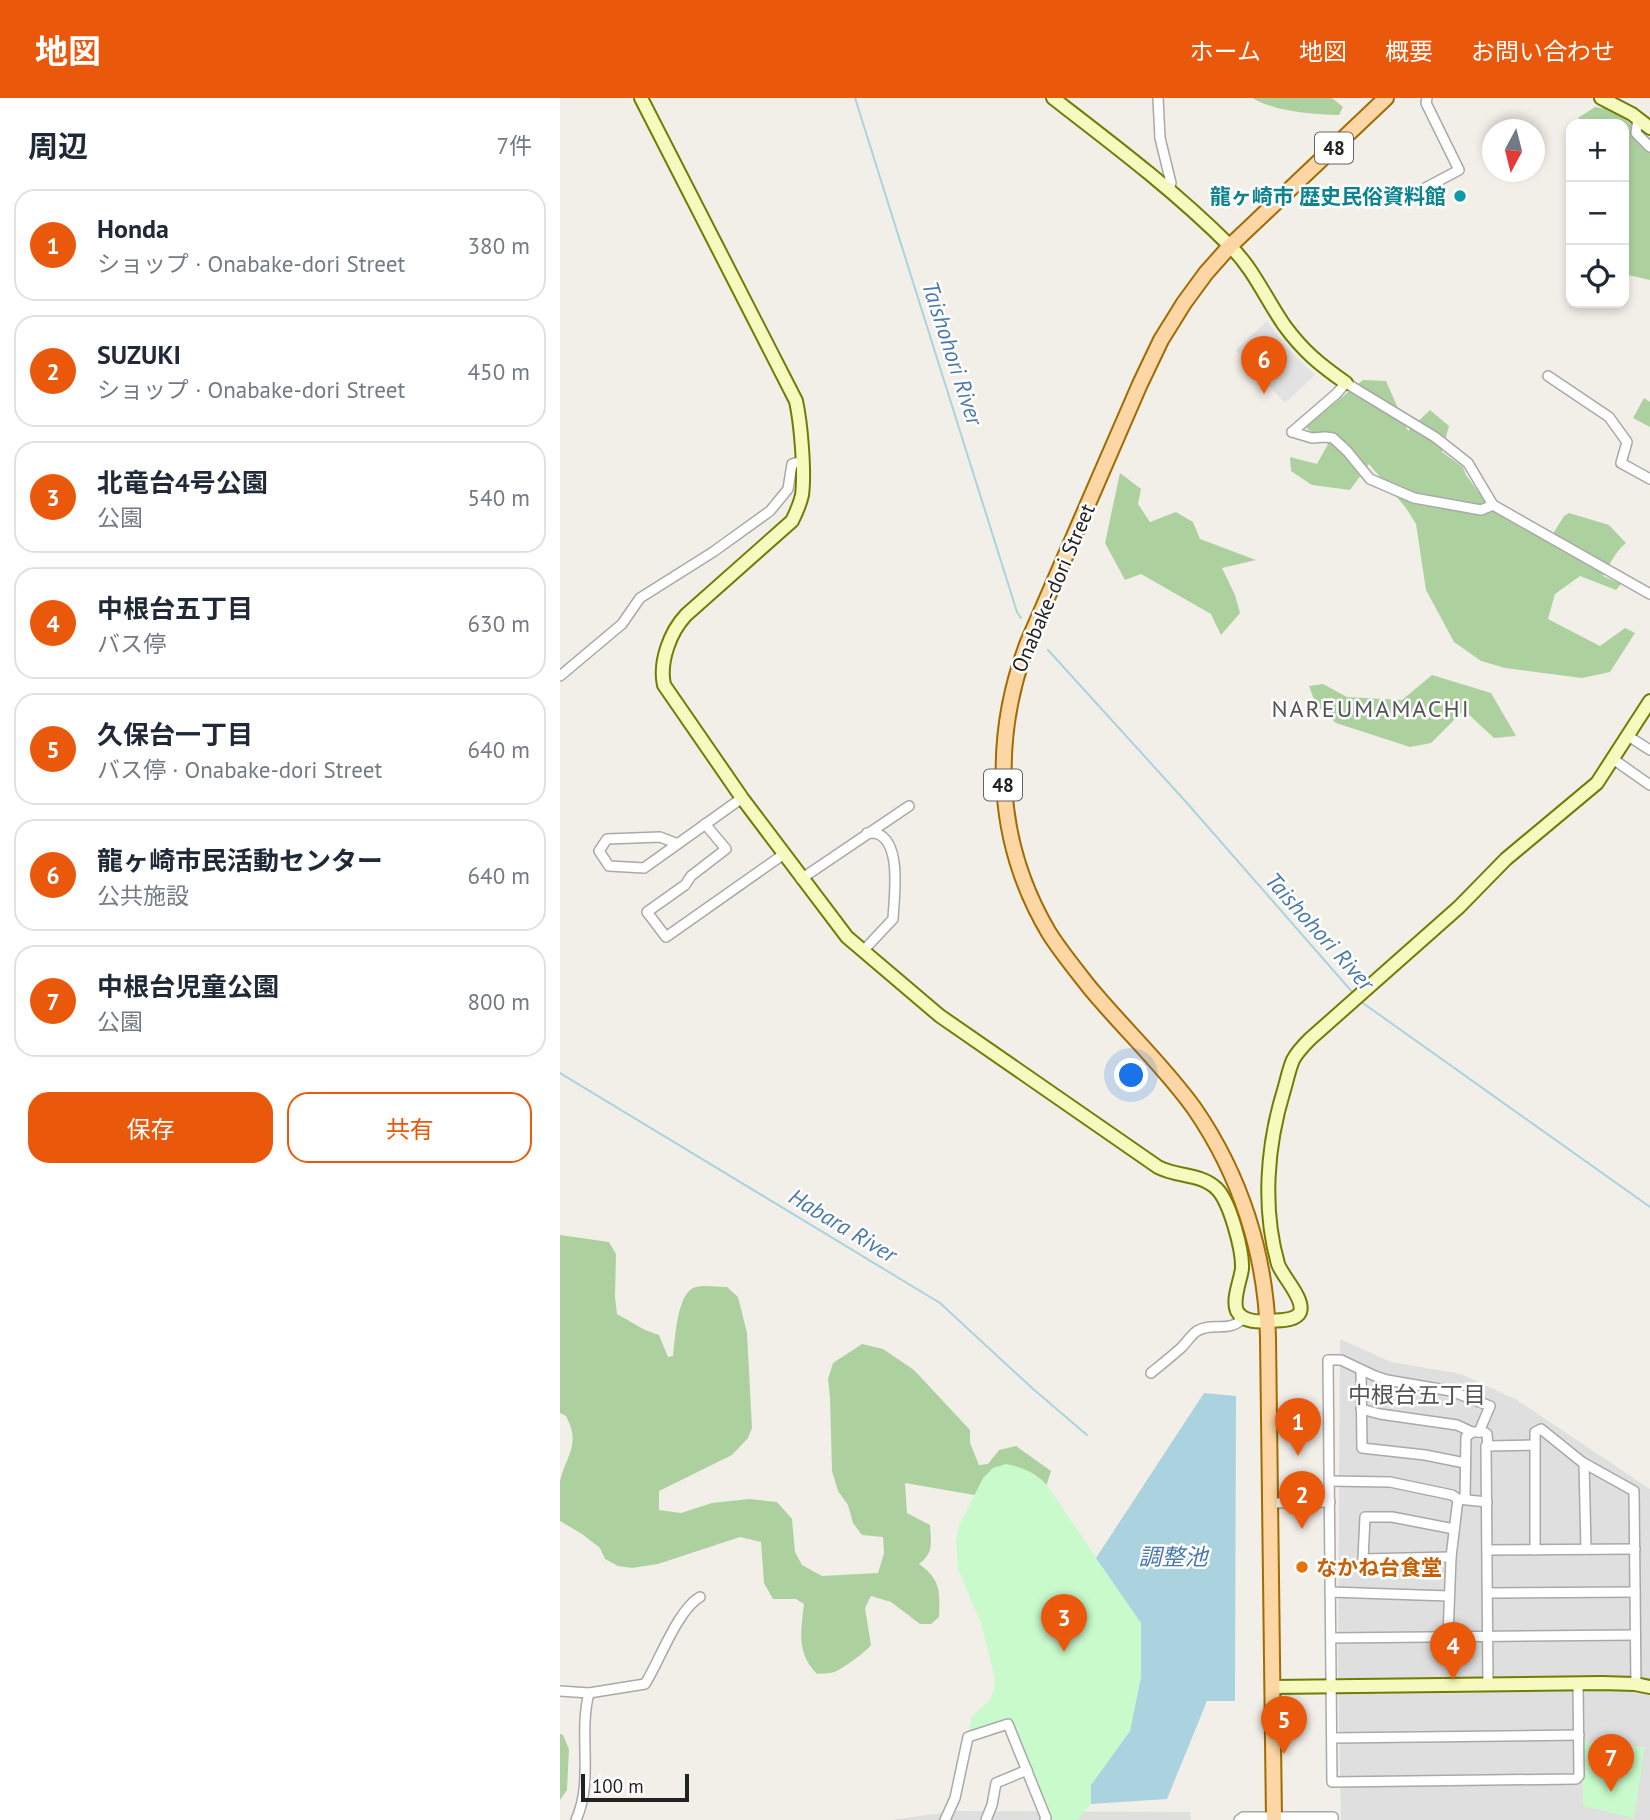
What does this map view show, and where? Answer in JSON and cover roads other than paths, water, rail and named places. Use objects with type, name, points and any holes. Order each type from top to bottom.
[{"type":"main road","name":"Onabake-dori Street","points":[[1274,1819],[1268,1321],[1266,1292],[1258,1251],[1240,1194],[1206,1127],[1174,1081],[1093,990],[1049,933],[1028,890],[1016,856],[1007,820],[1003,767],[1006,725],[1018,668],[1161,340],[1206,273],[1230,246],[1385,98]]},
{"type":"street","points":[[641,98],[793,394],[799,414],[802,461],[802,494],[792,521],[681,621],[671,639],[663,669],[666,688],[742,798],[846,937],[940,1016],[1158,1167],[1200,1179],[1217,1189],[1227,1208],[1242,1258],[1236,1303],[1238,1312],[1244,1318],[1254,1321],[1289,1320],[1298,1315],[1301,1306],[1279,1267],[1273,1241],[1268,1172],[1280,1104],[1294,1058],[1300,1049],[1459,908],[1506,859],[1597,783],[1650,701]]},
{"type":"street","points":[[1053,98],[1143,167],[1230,246],[1247,266],[1294,338],[1316,362],[1435,437],[1468,463],[1493,505],[1650,594]]},
{"type":"street","points":[[1158,98],[1160,138],[1171,183],[1169,190]]},
{"type":"street","points":[[1425,188],[1459,170],[1426,103],[1427,98]]},
{"type":"street","points":[[1601,98],[1638,118],[1650,128]]},
{"type":"street","points":[[1638,118],[1636,133],[1650,147]]},
{"type":"street","points":[[1548,376],[1609,417],[1628,442],[1621,463],[1650,479]]},
{"type":"street","points":[[1346,383],[1292,432],[1312,438],[1333,438],[1348,451],[1370,479],[1414,498],[1481,510],[1493,505]]},
{"type":"street","points":[[560,676],[622,624],[640,598],[713,552],[770,511],[788,489],[792,464],[802,461]]},
{"type":"street","points":[[1628,736],[1650,750]]},
{"type":"street","points":[[1613,759],[1650,785]]},
{"type":"street","points":[[678,844],[660,837],[607,839],[598,850],[609,866],[644,868],[678,844],[705,824],[742,798]]},
{"type":"street","points":[[801,879],[909,806]]},
{"type":"street","points":[[705,824],[726,849],[691,876],[685,885],[647,912],[666,937],[784,854]]},
{"type":"street","points":[[863,951],[894,919],[893,852],[887,841],[877,834],[867,833]]},
{"type":"street","points":[[1151,1373],[1196,1332],[1209,1326],[1221,1328],[1237,1325],[1244,1318]]},
{"type":"street","points":[[1448,1637],[1451,1557],[1454,1529],[1462,1499],[1466,1437],[1476,1432],[1489,1406],[1451,1391],[1401,1383],[1375,1376],[1341,1360],[1328,1360],[1332,1782],[1576,1779],[1579,1776],[1578,1684]]},
{"type":"street","points":[[1361,1370],[1362,1448],[1425,1455],[1465,1463]]},
{"type":"street","points":[[1361,1409],[1457,1425],[1487,1434],[1488,1685]]},
{"type":"street","points":[[1535,1550],[1535,1433],[1541,1429],[1584,1463],[1634,1491],[1636,1685]]},
{"type":"street","points":[[1488,1446],[1535,1445]]},
{"type":"street","points":[[1584,1463],[1586,1549]]},
{"type":"street","points":[[1329,1481],[1390,1482],[1462,1499],[1487,1502]]},
{"type":"street","points":[[1271,1503],[1329,1502]]},
{"type":"street","points":[[1451,1557],[1363,1559],[1365,1517],[1392,1517],[1454,1529]]},
{"type":"street","points":[[1487,1550],[1635,1549]]},
{"type":"street","points":[[1330,1592],[1449,1596]]},
{"type":"street","points":[[1488,1593],[1635,1592]]},
{"type":"street","points":[[560,1691],[589,1693],[645,1684],[682,1615],[694,1600],[700,1597]]},
{"type":"street","points":[[1331,1638],[1635,1635]]},
{"type":"street","points":[[1273,1687],[1578,1684],[1650,1687]]},
{"type":"street","points":[[576,1820],[582,1801],[586,1765],[584,1723],[589,1693]]},
{"type":"street","points":[[945,1820],[954,1797],[968,1737],[1008,1724],[1045,1820]]},
{"type":"street","points":[[1332,1738],[1579,1735]]},
{"type":"street","points":[[986,1820],[996,1783],[1027,1770]]},
{"type":"street","points":[[1239,1820],[1244,1817],[1333,1817],[1333,1820]]},
{"type":"water","name":"調整池","points":[[1204,1393],[1236,1396],[1235,1701],[1207,1701],[1167,1799],[1091,1804],[1091,1785],[1130,1731],[1141,1677],[1141,1623],[1096,1558]]},
{"type":"waterway","name":"Taishohori River","points":[[855,98],[1021,618]]},
{"type":"waterway","name":"Taishohori River","points":[[1048,650],[1187,803],[1354,994]]},
{"type":"waterway","name":"Taishohori River","points":[[1360,1001],[1650,1207]]},
{"type":"waterway","name":"Habara River","points":[[560,1073],[940,1303],[1087,1435]]},
{"type":"place","name":"龍ヶ崎市 歴史民俗資料館","points":[[1460,196]]},
{"type":"place","name":"龍ヶ崎市民活動センター","points":[[1264,394]]},
{"type":"place","name":"Honda","points":[[1298,1456]]},
{"type":"place","name":"SUZUKI","points":[[1302,1529]]},
{"type":"place","name":"なかね台食堂","points":[[1302,1567]]},
{"type":"place","name":"北竜台4号公園","points":[[1064,1652]]},
{"type":"place","name":"中根台五丁目","points":[[1453,1680]]},
{"type":"place","name":"久保台一丁目","points":[[1284,1754]]},
{"type":"place","name":"中根台児童公園","points":[[1611,1792]]},
{"type":"district","name":"NAREUMAMACHI","points":[[1371,708]]},
{"type":"district","name":"中根台五丁目","points":[[1417,1394]]}]
